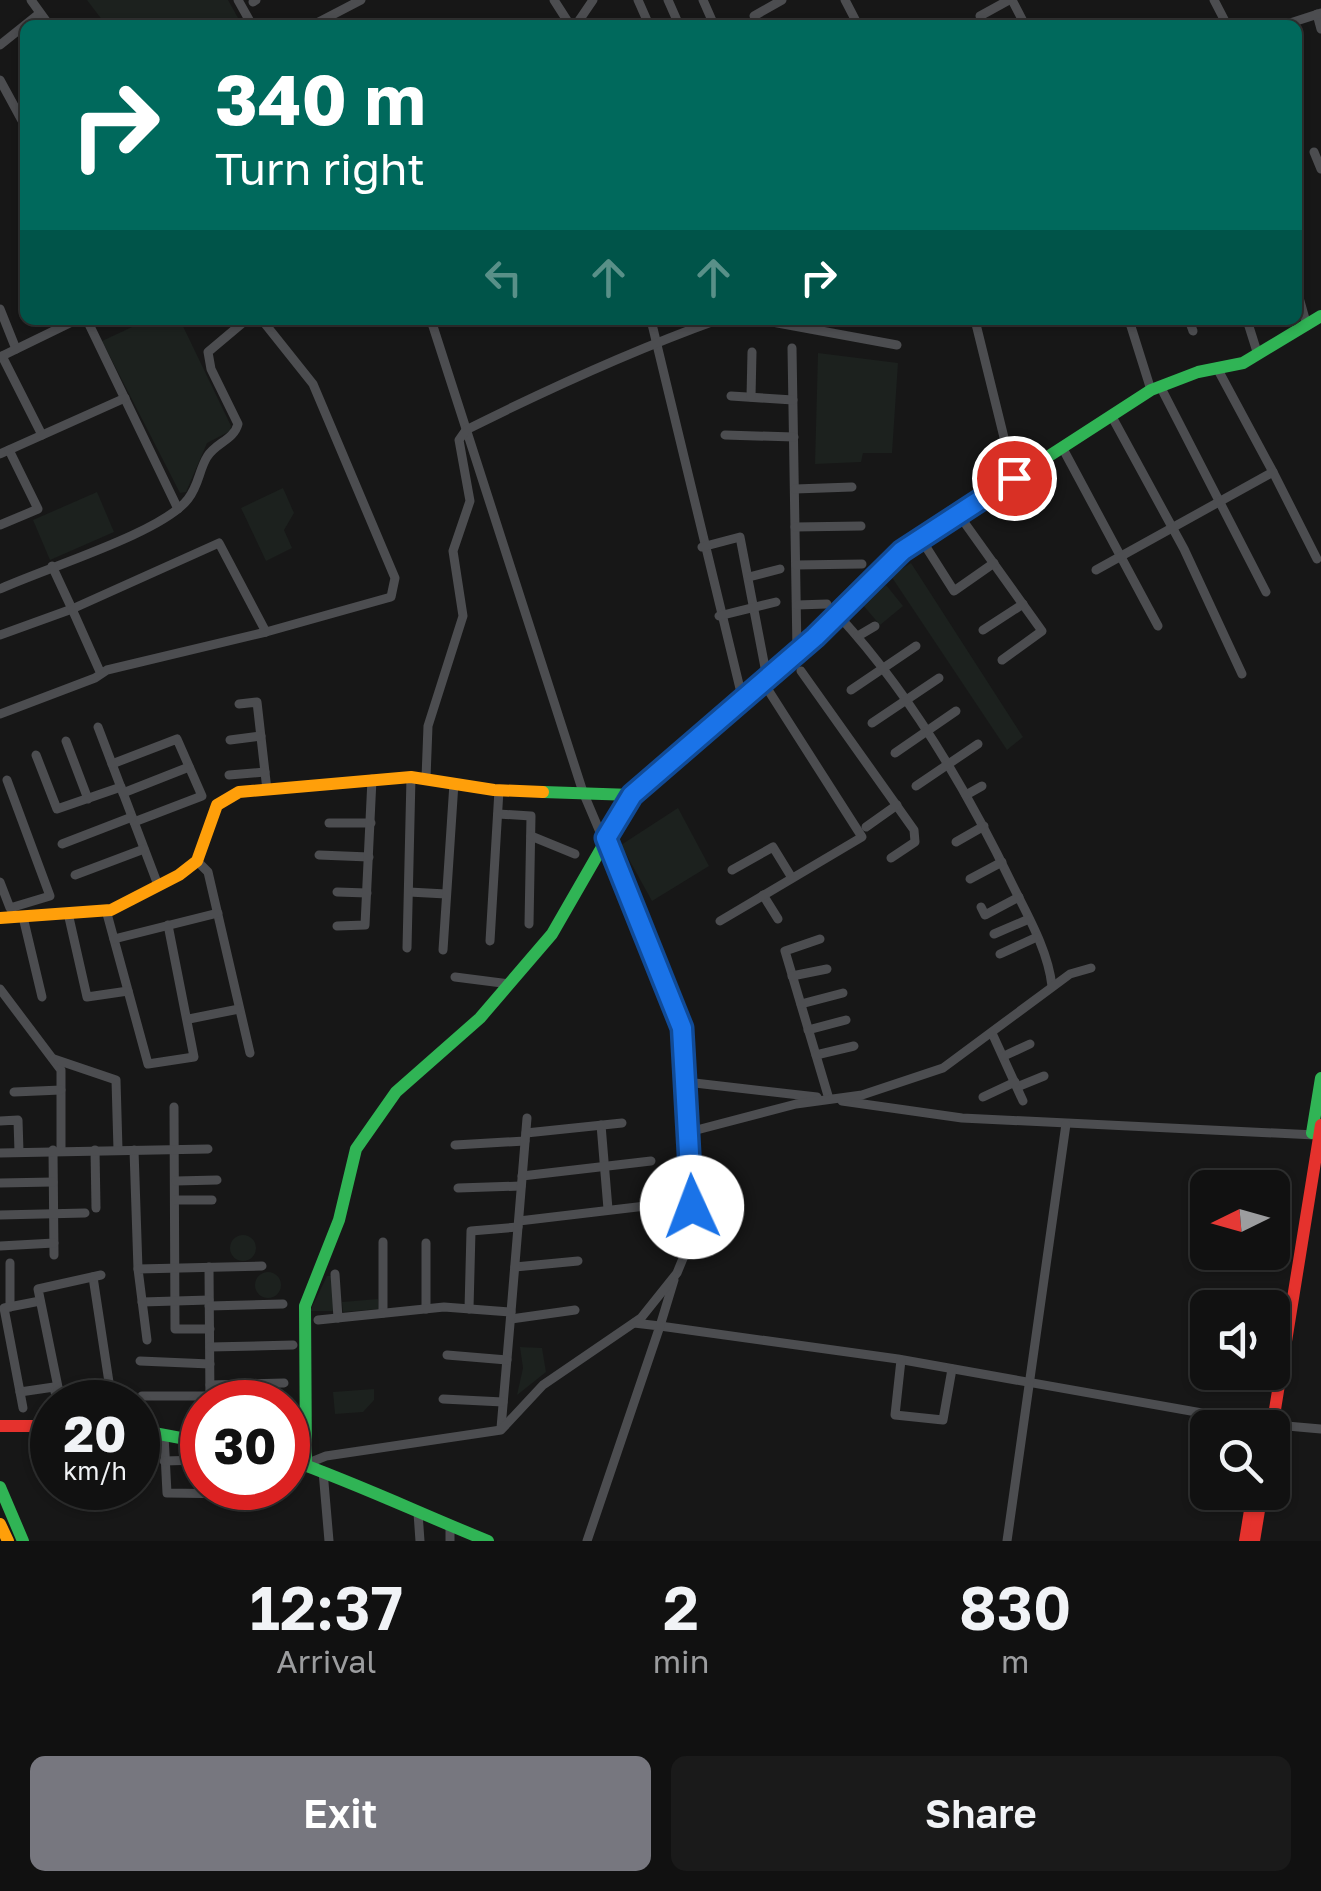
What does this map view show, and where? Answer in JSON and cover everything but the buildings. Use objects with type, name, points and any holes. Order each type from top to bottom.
[{"type":"street","points":[[31,0],[45,20]]},
{"type":"street","points":[[323,20],[361,0]]},
{"type":"street","points":[[626,6],[638,0]]},
{"type":"street","points":[[754,16],[782,0]]},
{"type":"street","points":[[980,16],[1012,2],[1028,0]]},
{"type":"street","points":[[31,20],[40,13]]},
{"type":"street","points":[[1319,13],[1321,29]]},
{"type":"street","points":[[0,45],[20,29]]},
{"type":"street","points":[[0,80],[20,117]]},
{"type":"street","points":[[1314,152],[1321,170]]},
{"type":"street","points":[[1302,308],[1307,326]]},
{"type":"street","points":[[0,310],[16,349]]},
{"type":"street","points":[[305,1380],[305,1306],[339,1220],[346,1172],[356,1149],[396,1092],[480,1018],[552,934],[632,795],[793,656],[902,551],[1156,388],[1258,355],[1321,316]]},
{"type":"street","points":[[42,435],[1,356],[66,325]]},
{"type":"street","points":[[89,325],[178,508]]},
{"type":"street","points":[[0,589],[144,529],[178,508],[199,482],[206,458],[236,431],[238,424],[211,368],[208,352],[240,325]]},
{"type":"street","points":[[0,714],[100,674],[392,597],[396,578],[313,384],[266,325]]},
{"type":"street","points":[[433,325],[583,792],[606,838],[679,1018],[689,1132],[691,1220],[660,1326],[587,1541]]},
{"type":"street","points":[[652,325],[718,616],[742,702]]},
{"type":"street","points":[[408,948],[419,777],[428,726],[463,616],[453,551],[470,501],[459,440],[466,430],[656,341],[702,325]]},
{"type":"street","points":[[808,325],[897,345]]},
{"type":"street","points":[[839,334],[841,325]]},
{"type":"street","points":[[976,325],[1014,478]]},
{"type":"street","points":[[1131,325],[1156,388],[1221,500],[1266,592]]},
{"type":"street","points":[[1191,325],[1193,332]]},
{"type":"street","points":[[1249,325],[1258,355]]},
{"type":"street","points":[[792,348],[797,605],[793,656],[916,836],[891,858]]},
{"type":"street","points":[[751,397],[752,352]]},
{"type":"street","points":[[1217,368],[1317,559]]},
{"type":"street","points":[[730,396],[793,400]]},
{"type":"street","points":[[0,525],[38,509],[4,452],[124,398]]},
{"type":"street","points":[[1111,415],[1172,527],[1242,674]]},
{"type":"street","points":[[725,435],[794,437]]},
{"type":"street","points":[[1062,447],[1158,626]]},
{"type":"street","points":[[1096,570],[1274,472]]},
{"type":"street","points":[[794,488],[852,487]]},
{"type":"street","points":[[959,514],[1042,630],[1002,660]]},
{"type":"street","points":[[795,527],[861,526]]},
{"type":"street","points":[[702,547],[740,537],[756,606],[765,680],[862,837],[720,921]]},
{"type":"street","points":[[921,539],[954,591],[994,564]]},
{"type":"street","points":[[0,636],[72,609],[218,543],[266,632]]},
{"type":"street","points":[[796,565],[862,564]]},
{"type":"street","points":[[52,566],[100,674]]},
{"type":"street","points":[[749,577],[780,569]]},
{"type":"street","points":[[718,616],[776,602]]},
{"type":"street","points":[[797,605],[827,604]]},
{"type":"street","points":[[983,630],[1023,604]]},
{"type":"street","points":[[838,615],[883,668],[984,826],[1037,937],[1052,986]]},
{"type":"street","points":[[858,636],[875,626]]},
{"type":"street","points":[[852,690],[916,646]]},
{"type":"street","points":[[872,723],[939,678]]},
{"type":"street","points":[[239,704],[258,702],[267,790]]},
{"type":"street","points":[[895,753],[956,711]]},
{"type":"street","points":[[98,727],[158,886]]},
{"type":"street","points":[[230,740],[261,736]]},
{"type":"street","points":[[62,844],[202,796],[177,739],[112,764]]},
{"type":"street","points":[[66,741],[88,799]]},
{"type":"street","points":[[916,786],[978,744]]},
{"type":"street","points":[[36,755],[57,810],[189,767]]},
{"type":"street","points":[[229,775],[265,772]]},
{"type":"street","points":[[1,922],[23,916],[106,910],[158,886],[197,861],[218,805],[239,792],[419,777],[500,790],[632,795]]},
{"type":"street","points":[[338,926],[366,926],[372,779]]},
{"type":"street","points":[[0,882],[10,908],[50,896],[7,780]]},
{"type":"street","points":[[443,950],[454,783]]},
{"type":"street","points":[[966,795],[982,786]]},
{"type":"street","points":[[490,941],[500,790]]},
{"type":"street","points":[[866,827],[896,805]]},
{"type":"street","points":[[498,814],[531,816],[529,924]]},
{"type":"street","points":[[329,823],[371,823]]},
{"type":"street","points":[[956,842],[984,826]]},
{"type":"street","points":[[531,836],[575,854]]},
{"type":"street","points":[[732,870],[773,847],[792,878]]},
{"type":"street","points":[[75,875],[144,849]]},
{"type":"street","points":[[319,856],[369,857]]},
{"type":"street","points":[[197,861],[208,872],[250,1053]]},
{"type":"street","points":[[970,878],[1002,862]]},
{"type":"street","points":[[336,892],[367,892]]},
{"type":"street","points":[[409,892],[446,894]]},
{"type":"street","points":[[763,896],[778,919]]},
{"type":"street","points":[[981,907],[985,915],[1019,897]]},
{"type":"street","points":[[106,910],[148,1064],[194,1057],[168,926]]},
{"type":"street","points":[[68,913],[86,997],[128,991]]},
{"type":"street","points":[[114,939],[218,913]]},
{"type":"street","points":[[23,916],[42,997]]},
{"type":"street","points":[[994,934],[1029,919]]},
{"type":"street","points":[[1000,954],[1037,937]]},
{"type":"street","points":[[820,939],[786,947],[829,1098]]},
{"type":"street","points":[[689,1132],[829,1098],[862,1096],[943,1068],[1052,986],[1092,968]]},
{"type":"street","points":[[792,976],[827,969]]},
{"type":"street","points":[[455,976],[510,984]]},
{"type":"street","points":[[0,989],[61,1070],[53,1182],[54,1249],[0,1246]]},
{"type":"street","points":[[801,1004],[843,992]]},
{"type":"street","points":[[189,1019],[239,1009]]},
{"type":"street","points":[[808,1030],[846,1020]]},
{"type":"street","points":[[992,1033],[1023,1101]]},
{"type":"street","points":[[1004,1056],[1030,1044]]},
{"type":"street","points":[[816,1055],[854,1046]]},
{"type":"street","points":[[54,1059],[116,1080],[118,1150]]},
{"type":"street","points":[[983,1097],[1044,1076]]},
{"type":"street","points":[[1271,1410],[1318,1133],[1321,1078]]},
{"type":"street","points":[[686,1082],[962,1118],[1318,1133]]},
{"type":"street","points":[[14,1092],[61,1090]]},
{"type":"street","points":[[174,1107],[176,1329],[210,1329]]},
{"type":"street","points":[[501,1430],[527,1118]]},
{"type":"street","points":[[0,1122],[18,1120],[19,1152]]},
{"type":"street","points":[[455,1145],[622,1122]]},
{"type":"street","points":[[1007,1541],[1066,1124]]},
{"type":"street","points":[[601,1125],[608,1209]]},
{"type":"street","points":[[1288,1290],[1318,1133]]},
{"type":"street","points":[[0,1153],[208,1149]]},
{"type":"street","points":[[0,1215],[90,1210],[95,1150]]},
{"type":"street","points":[[134,1150],[138,1270],[147,1340]]},
{"type":"street","points":[[458,1188],[652,1161]]},
{"type":"street","points":[[176,1181],[217,1180]]},
{"type":"street","points":[[0,1184],[53,1182]]},
{"type":"street","points":[[176,1200],[212,1200]]},
{"type":"street","points":[[469,1309],[470,1231],[671,1203]]},
{"type":"street","points":[[382,1313],[383,1242]]},
{"type":"street","points":[[426,1242],[426,1309]]},
{"type":"street","points":[[515,1267],[578,1261]]},
{"type":"street","points":[[10,1263],[4,1308],[22,1408]]},
{"type":"street","points":[[138,1270],[262,1266]]},
{"type":"street","points":[[209,1267],[210,1380]]},
{"type":"street","points":[[310,1462],[326,1456],[501,1430],[543,1385],[634,1323],[676,1273]]},
{"type":"street","points":[[335,1274],[338,1318]]},
{"type":"street","points":[[55,1380],[38,1289],[97,1276],[109,1380]]},
{"type":"street","points":[[4,1308],[40,1301]]},
{"type":"street","points":[[142,1302],[283,1304]]},
{"type":"street","points":[[318,1320],[426,1309],[469,1309],[511,1316],[576,1310]]},
{"type":"street","points":[[634,1323],[902,1360],[1190,1412]]},
{"type":"street","points":[[210,1347],[293,1345]]},
{"type":"street","points":[[447,1355],[507,1360]]},
{"type":"street","points":[[902,1360],[896,1415],[943,1420],[952,1369]]},
{"type":"street","points":[[140,1362],[210,1364]]},
{"type":"street","points":[[20,1392],[30,1393]]},
{"type":"street","points":[[443,1400],[504,1402]]},
{"type":"street","points":[[0,1426],[30,1426]]},
{"type":"street","points":[[1290,1427],[1321,1429]]},
{"type":"street","points":[[160,1434],[180,1438]]},
{"type":"street","points":[[164,1435],[167,1493],[180,1493]]},
{"type":"street","points":[[164,1460],[180,1460]]},
{"type":"street","points":[[310,1466],[488,1541]]},
{"type":"street","points":[[322,1471],[329,1541]]},
{"type":"street","points":[[0,1487],[23,1541]]},
{"type":"street","points":[[1244,1541],[1249,1510]]},
{"type":"street","points":[[1254,1541],[1259,1510]]},
{"type":"street","points":[[418,1513],[420,1541]]},
{"type":"street","points":[[0,1524],[8,1541]]},
{"type":"street","points":[[450,1526],[450,1541]]},
{"type":"shaded area","points":[[87,0],[228,0],[239,20],[102,20]]},
{"type":"shaded area","points":[[136,325],[182,325],[231,426],[230,431],[207,443],[186,492],[180,493],[102,341]]},
{"type":"shaded area","points":[[818,353],[898,363],[892,453],[863,453],[861,462],[815,464]]},
{"type":"shaded area","points":[[283,488],[294,513],[284,530],[292,548],[266,561],[241,508]]},
{"type":"shaded area","points":[[97,492],[114,532],[50,560],[33,520]]},
{"type":"shaded area","points":[[911,563],[1023,737],[1007,750],[891,576]]},
{"type":"shaded area","points":[[886,585],[903,606],[880,625],[863,605]]},
{"type":"shaded area","points":[[678,808],[709,866],[652,901],[621,845]]},
{"type":"shaded area","points":[[243,1235],[252,1239],[256,1248],[252,1257],[243,1261],[234,1257],[230,1248],[234,1239]]},
{"type":"shaded area","points":[[268,1272],[277,1276],[281,1285],[277,1294],[268,1298],[259,1294],[255,1285],[259,1276]]},
{"type":"shaded area","points":[[327,1276],[333,1276],[334,1311],[310,1311]]},
{"type":"shaded area","points":[[378,1299],[379,1309],[343,1312],[342,1302]]},
{"type":"shaded area","points":[[520,1347],[542,1348],[546,1372],[517,1395],[523,1368]]},
{"type":"shaded area","points":[[374,1389],[374,1400],[363,1412],[335,1414],[333,1392]]},
{"type":"traffic: fast","points":[[543,792],[632,795],[815,637],[902,551],[1151,390],[1198,372],[1243,363],[1321,316]]},
{"type":"traffic: fast","points":[[305,1380],[305,1306],[339,1220],[356,1149],[396,1092],[480,1018],[552,934],[632,795]]},
{"type":"traffic: fast","points":[[1312,1133],[1321,1078]]},
{"type":"traffic: fast","points":[[160,1434],[180,1438]]},
{"type":"traffic: fast","points":[[310,1468],[488,1541]]},
{"type":"traffic: fast","points":[[0,1487],[23,1541]]},
{"type":"traffic: slow","points":[[0,918],[111,910],[179,875],[197,861],[217,805],[239,792],[411,777],[494,790],[543,792]]},
{"type":"traffic: slow","points":[[0,1524],[8,1541]]},
{"type":"traffic: jam","points":[[1275,1410],[1321,1125]]},
{"type":"traffic: jam","points":[[0,1426],[30,1426]]},
{"type":"traffic: jam","points":[[1245,1541],[1250,1510]]},
{"type":"traffic: jam","points":[[1254,1541],[1259,1510]]},
{"type":"route","points":[[692,1207],[682,1028],[606,838],[632,795],[815,637],[902,551],[1014,478]]}]
